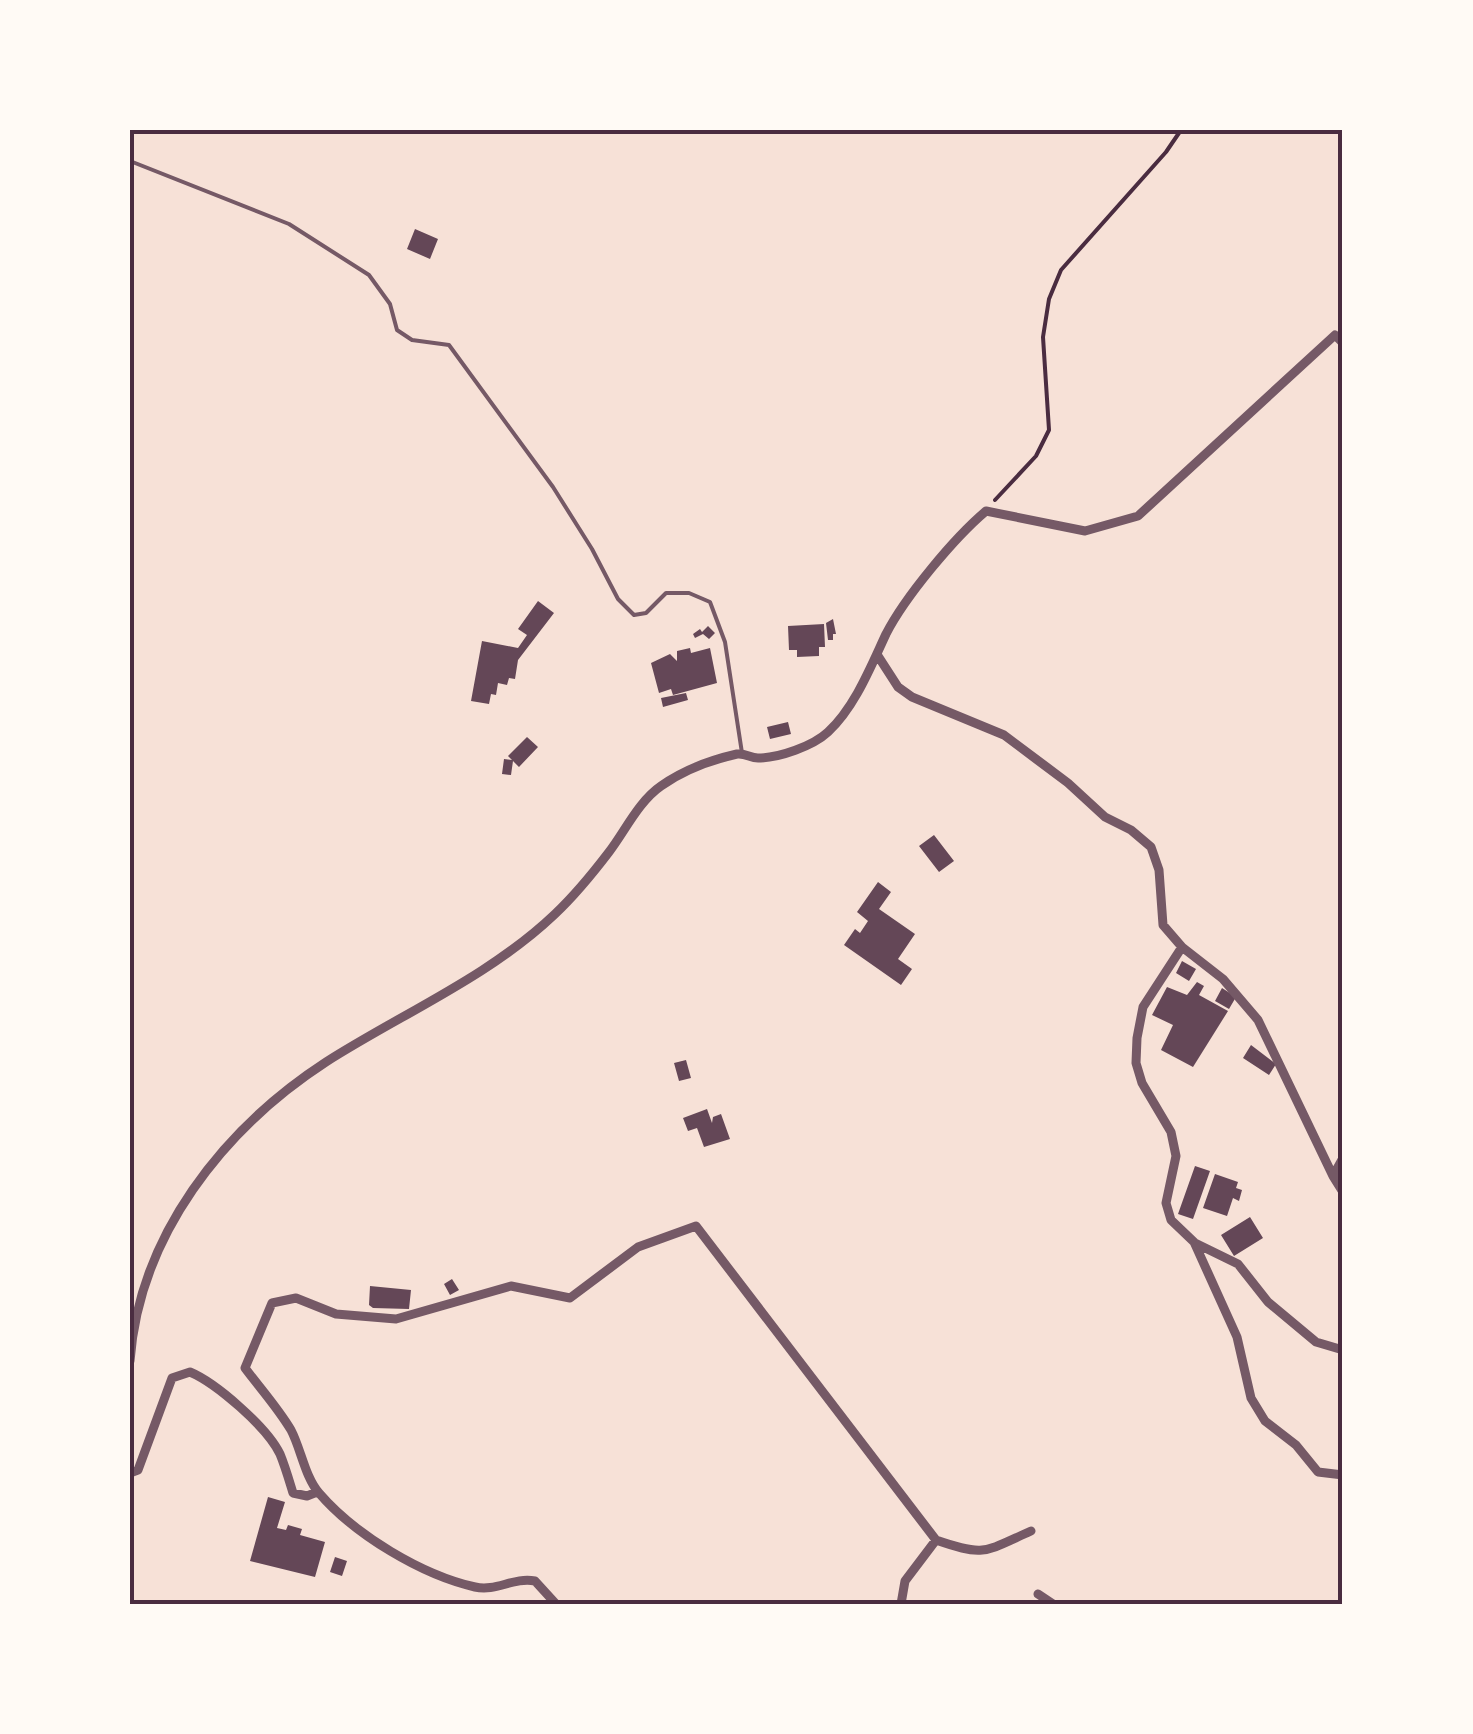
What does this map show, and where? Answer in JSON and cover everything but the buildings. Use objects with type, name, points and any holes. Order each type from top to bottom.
[{"type":"street","points":[[130,1362],[133,1323],[143,1284],[184,1202],[215,1157],[260,1114],[324,1063],[501,957],[554,915],[658,788],[696,767],[742,753],[756,759],[788,751],[828,732],[878,656],[900,613],[966,528],[986,511],[1085,531],[1138,516],[1335,335],[1343,344]]},
{"type":"street","points":[[878,656],[898,687],[912,697],[1004,735],[1068,782],[1105,817],[1131,830],[1151,847],[1159,870],[1163,925],[1182,947],[1223,979],[1258,1020],[1343,1192]]},
{"type":"street","points":[[1182,947],[1143,1007],[1136,1062],[1142,1084],[1171,1132],[1176,1156],[1166,1203],[1171,1220],[1194,1242],[1238,1264],[1268,1302],[1316,1342],[1343,1350]]},
{"type":"street","points":[[1332,1176],[1343,1158]]},
{"type":"street","points":[[556,1604],[535,1581],[478,1588],[407,1562],[317,1492],[290,1430],[246,1368],[272,1303],[296,1298],[336,1314],[396,1319],[511,1286],[570,1298],[638,1247],[696,1226],[936,1540],[967,1551],[984,1552],[1030,1532]]},
{"type":"street","points":[[1194,1242],[1237,1338],[1252,1398],[1265,1421],[1296,1445],[1318,1472],[1343,1475]]},
{"type":"street","points":[[130,1472],[138,1470],[172,1378],[190,1372],[202,1377],[259,1426],[279,1451],[293,1493],[308,1496],[317,1492]]},
{"type":"street","points":[[900,1604],[905,1581],[936,1540]]},
{"type":"street","points":[[1038,1594],[1053,1604]]},
{"type":"lane","points":[[130,160],[288,224],[369,275],[390,304],[397,330],[412,340],[449,345],[553,487],[618,599],[634,615],[646,614],[666,593],[688,593],[710,602],[725,642],[742,753]]},
{"type":"path","points":[[986,511],[1036,456],[1049,430],[1042,338],[1049,299],[1062,270],[1181,130]]}]
